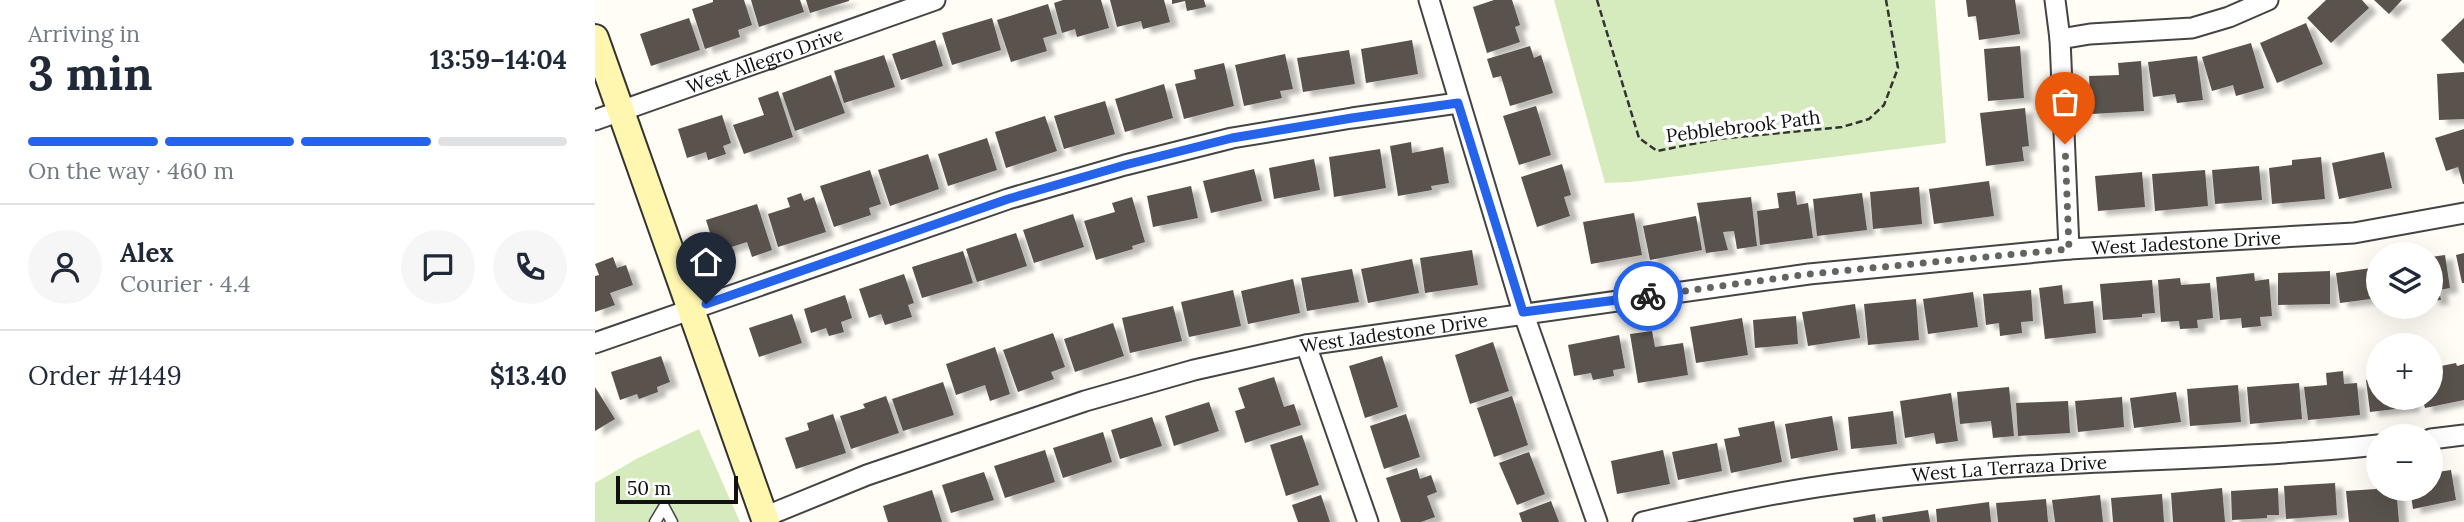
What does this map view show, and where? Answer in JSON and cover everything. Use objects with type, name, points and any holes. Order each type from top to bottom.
[{"type":"street","name":"West Allegro Drive","points":[[595,120],[935,0]]},
{"type":"street","points":[[1429,0],[1523,312],[1597,522]]},
{"type":"street","points":[[2055,0],[2060,39],[2069,249]]},
{"type":"street","points":[[2060,39],[2090,34],[2192,28],[2229,17],[2268,0]]},
{"type":"street","points":[[595,38],[690,309],[760,520]]},
{"type":"street","points":[[595,343],[1008,199],[1125,165],[1232,138],[1458,103]]},
{"type":"street","name":"West Jadestone Drive","points":[[760,520],[867,475],[1084,401],[1193,370],[1306,345],[1523,312],[1809,274],[2069,249],[2354,233],[2464,213]]},
{"type":"street","points":[[1306,345],[1368,522]]},
{"type":"street","points":[[2443,438],[2464,435]]},
{"type":"street","name":"West La Terraza Drive","points":[[1643,522],[1837,484],[1965,471],[2366,446]]},
{"type":"lane","points":[[655,522],[664,507],[673,522]]},
{"type":"path","name":"Pebblebrook Path","points":[[1597,0],[1639,138],[1657,151],[1718,139],[1842,127],[1869,119],[1884,105],[1898,68],[1887,0]]},
{"type":"green space","points":[[1554,0],[1935,0],[1946,143],[1605,183]]},
{"type":"green space","points":[[699,429],[740,522],[595,522],[595,483],[638,458]]},
{"type":"building","points":[[713,0],[744,0],[752,25],[738,30],[740,37],[705,49],[692,9]]},
{"type":"building","points":[[751,0],[800,0],[804,12],[759,27]]},
{"type":"building","points":[[806,0],[849,0],[849,1],[810,13]]},
{"type":"building","points":[[1063,0],[1101,0],[1109,28],[1077,37],[1075,29],[1062,33],[1054,3]]},
{"type":"building","points":[[1110,0],[1164,0],[1170,22],[1143,29],[1141,21],[1117,27]]},
{"type":"building","points":[[1172,0],[1204,0],[1206,7],[1187,11],[1185,1],[1172,4]]},
{"type":"building","points":[[1494,0],[1512,0],[1520,25],[1515,27],[1520,42],[1487,53],[1473,7]]},
{"type":"building","points":[[1966,0],[2015,0],[2020,34],[1979,40],[1976,16],[1968,17]]},
{"type":"building","points":[[2326,0],[2362,0],[2369,8],[2331,43],[2307,18]]},
{"type":"building","points":[[2374,0],[2402,0],[2389,14]]},
{"type":"building","points":[[1048,4],[1057,34],[1043,38],[1047,51],[1011,62],[997,20]]},
{"type":"building","points":[[689,18],[700,50],[651,66],[640,34]]},
{"type":"building","points":[[992,18],[1001,50],[952,65],[942,33]]},
{"type":"building","points":[[2464,18],[2464,64],[2441,40]]},
{"type":"building","points":[[2306,23],[2323,64],[2277,83],[2260,43]]},
{"type":"building","points":[[935,40],[943,66],[901,80],[892,54]]},
{"type":"building","points":[[1412,40],[1418,74],[1366,83],[1361,49]]},
{"type":"building","points":[[2251,43],[2264,88],[2236,96],[2233,85],[2212,91],[2202,57]]},
{"type":"building","points":[[1530,46],[1534,58],[1541,55],[1553,93],[1510,106],[1501,76],[1493,78],[1487,59]]},
{"type":"building","points":[[2020,46],[2024,98],[1988,101],[1984,49]]},
{"type":"building","points":[[1349,50],[1355,84],[1303,92],[1297,58]]},
{"type":"building","points":[[1285,54],[1293,89],[1280,91],[1282,98],[1244,106],[1235,65]]},
{"type":"building","points":[[884,55],[895,87],[844,103],[834,71]]},
{"type":"building","points":[[2197,56],[2203,100],[2177,103],[2175,94],[2153,97],[2148,62]]},
{"type":"building","points":[[2141,61],[2144,111],[2091,114],[2089,76],[2119,75],[2118,63]]},
{"type":"building","points":[[1224,63],[1234,106],[1184,119],[1175,84],[1196,79],[1194,70]]},
{"type":"building","points":[[2464,72],[2464,119],[2439,120],[2437,74]]},
{"type":"building","points":[[831,75],[845,113],[795,131],[782,93]]},
{"type":"building","points":[[1164,84],[1173,118],[1125,132],[1115,99]]},
{"type":"building","points":[[778,91],[793,137],[744,154],[733,125],[764,115],[758,98]]},
{"type":"building","points":[[1105,101],[1115,134],[1064,149],[1054,116]]},
{"type":"building","points":[[1536,106],[1551,155],[1519,165],[1503,116]]},
{"type":"building","points":[[2025,108],[2029,146],[2022,147],[2024,161],[1986,166],[1980,113]]},
{"type":"building","points":[[722,115],[731,143],[723,146],[726,154],[708,160],[706,152],[687,158],[678,129]]},
{"type":"building","points":[[1045,116],[1057,151],[1006,168],[995,132]]},
{"type":"building","points":[[2464,129],[2463,184],[2458,167],[2446,171],[2435,138]]},
{"type":"building","points":[[987,138],[997,170],[948,186],[938,154]]},
{"type":"building","points":[[1411,142],[1412,153],[1443,147],[1449,183],[1431,186],[1432,190],[1398,196],[1390,146]]},
{"type":"building","points":[[1380,149],[1386,188],[1334,197],[1329,157]]},
{"type":"building","points":[[2384,152],[2392,188],[2339,199],[2332,163]]},
{"type":"building","points":[[928,154],[939,189],[890,206],[878,170]]},
{"type":"building","points":[[2321,157],[2325,199],[2272,204],[2269,168],[2292,165],[2292,160]]},
{"type":"building","points":[[1314,159],[1320,190],[1274,199],[1269,168]]},
{"type":"building","points":[[1562,164],[1571,195],[1564,197],[1570,216],[1537,227],[1521,177]]},
{"type":"building","points":[[2259,166],[2262,200],[2215,204],[2212,170]]},
{"type":"building","points":[[1254,169],[1262,201],[1211,213],[1203,181]]},
{"type":"building","points":[[870,170],[881,204],[869,208],[871,215],[834,227],[820,186]]},
{"type":"building","points":[[2205,170],[2208,206],[2155,211],[2152,174]]},
{"type":"building","points":[[2142,172],[2145,207],[2098,211],[2095,176]]},
{"type":"building","points":[[1989,181],[1994,216],[1934,224],[1929,189]]},
{"type":"building","points":[[1191,186],[1198,218],[1153,227],[1147,196]]},
{"type":"building","points":[[1919,187],[1922,224],[1873,229],[1870,192]]},
{"type":"building","points":[[1795,191],[1797,205],[1808,203],[1813,238],[1760,245],[1757,211],[1779,208],[1777,193]]},
{"type":"building","points":[[801,193],[804,201],[814,197],[826,232],[778,247],[768,214],[790,207],[787,198]]},
{"type":"building","points":[[1862,193],[1867,230],[1817,236],[1813,199]]},
{"type":"building","points":[[1132,197],[1145,242],[1132,246],[1133,249],[1096,260],[1084,221],[1115,212],[1112,203]]},
{"type":"building","points":[[1751,197],[1757,246],[1737,249],[1734,231],[1723,232],[1728,250],[1706,253],[1697,203]]},
{"type":"building","points":[[757,204],[772,250],[752,257],[747,242],[716,252],[706,220]]},
{"type":"building","points":[[1634,213],[1642,255],[1591,264],[1583,222]]},
{"type":"building","points":[[1073,214],[1084,247],[1034,263],[1023,230]]},
{"type":"building","points":[[1696,216],[1702,250],[1650,260],[1643,226]]},
{"type":"building","points":[[1016,233],[1027,266],[977,282],[966,249]]},
{"type":"building","points":[[1472,250],[1478,285],[1425,293],[1420,258]]},
{"type":"building","points":[[963,251],[973,283],[922,298],[912,267]]},
{"type":"building","points":[[2464,253],[2464,283],[2462,283],[2456,255]]},
{"type":"building","points":[[2443,255],[2450,288],[2443,289]]},
{"type":"building","points":[[613,257],[617,268],[626,265],[633,285],[610,293],[615,305],[595,312],[595,276],[599,275],[595,264]]},
{"type":"building","points":[[1412,259],[1419,293],[1368,303],[1361,269]]},
{"type":"building","points":[[1352,269],[1359,302],[1307,311],[1301,278]]},
{"type":"building","points":[[2366,269],[2366,300],[2340,303],[2336,273]]},
{"type":"building","points":[[2330,271],[2330,304],[2278,305],[2278,273]]},
{"type":"building","points":[[2254,273],[2255,281],[2269,279],[2272,316],[2260,317],[2261,326],[2242,328],[2241,318],[2220,320],[2216,277]]},
{"type":"building","points":[[904,274],[914,303],[908,305],[912,317],[885,325],[881,314],[869,318],[859,289]]},
{"type":"building","points":[[2180,278],[2181,285],[2210,283],[2213,318],[2197,320],[2198,328],[2180,329],[2179,321],[2161,322],[2158,280]]},
{"type":"building","points":[[1293,279],[1300,313],[1248,324],[1241,291]]},
{"type":"building","points":[[2152,280],[2155,313],[2142,314],[2142,317],[2103,320],[2100,284]]},
{"type":"building","points":[[2062,285],[2064,304],[2093,301],[2096,333],[2045,339],[2039,288]]},
{"type":"building","points":[[1233,290],[1241,326],[1189,337],[1181,302]]},
{"type":"building","points":[[2031,290],[2033,321],[2021,322],[2022,333],[2000,336],[1999,323],[1986,325],[1983,294]]},
{"type":"building","points":[[1973,292],[1978,327],[1928,334],[1923,299]]},
{"type":"building","points":[[845,295],[852,318],[841,322],[844,332],[829,336],[826,328],[811,333],[804,309]]},
{"type":"building","points":[[1916,299],[1919,340],[1868,345],[1864,304]]},
{"type":"building","points":[[1855,304],[1860,338],[1808,346],[1802,312]]},
{"type":"building","points":[[1173,306],[1182,341],[1130,353],[1122,318]]},
{"type":"building","points":[[792,314],[802,343],[759,357],[749,328]]},
{"type":"building","points":[[1796,316],[1798,344],[1755,348],[1753,320]]},
{"type":"building","points":[[1742,318],[1748,355],[1696,363],[1690,327]]},
{"type":"building","points":[[1113,323],[1124,356],[1075,372],[1064,339]]},
{"type":"building","points":[[1652,331],[1655,347],[1683,343],[1688,375],[1638,383],[1630,334]]},
{"type":"building","points":[[1053,333],[1065,367],[1051,372],[1054,379],[1018,392],[1003,350]]},
{"type":"building","points":[[1619,335],[1625,368],[1613,370],[1614,376],[1593,380],[1591,373],[1574,376],[1568,345]]},
{"type":"building","points":[[1493,342],[1509,391],[1470,404],[1455,355]]},
{"type":"building","points":[[995,347],[1010,394],[990,401],[985,385],[956,395],[946,364]]},
{"type":"building","points":[[661,356],[670,382],[657,387],[658,392],[639,399],[637,394],[620,400],[611,372]]},
{"type":"building","points":[[1382,356],[1398,407],[1365,418],[1349,366]]},
{"type":"building","points":[[2464,364],[2464,400],[2443,404],[2443,366]]},
{"type":"building","points":[[2343,371],[2344,384],[2357,383],[2360,415],[2308,420],[2304,387],[2327,385],[2326,373]]},
{"type":"building","points":[[1274,377],[1284,407],[1294,404],[1301,425],[1245,443],[1235,411],[1245,408],[1238,388]]},
{"type":"building","points":[[943,382],[954,415],[903,431],[892,399]]},
{"type":"building","points":[[2299,383],[2302,419],[2250,424],[2247,387]]},
{"type":"building","points":[[2238,385],[2241,422],[2190,426],[2187,389]]},
{"type":"building","points":[[595,387],[615,419],[595,431]]},
{"type":"building","points":[[2009,387],[2014,436],[1993,438],[1991,421],[1960,424],[1957,392]]},
{"type":"building","points":[[2176,392],[2181,422],[2134,428],[2130,398]]},
{"type":"building","points":[[1951,393],[1958,441],[1936,444],[1934,433],[1905,438],[1900,401]]},
{"type":"building","points":[[886,396],[899,433],[851,449],[840,416],[865,408],[863,404]]},
{"type":"building","points":[[1512,396],[1528,445],[1494,457],[1477,408]]},
{"type":"building","points":[[2122,397],[2124,427],[2078,432],[2075,401]]},
{"type":"building","points":[[2068,401],[2070,433],[2018,436],[2016,403]]},
{"type":"building","points":[[1209,402],[1219,431],[1174,446],[1165,416]]},
{"type":"building","points":[[1893,411],[1897,444],[1851,449],[1848,417]]},
{"type":"building","points":[[833,414],[846,453],[796,469],[785,438],[809,430],[807,423]]},
{"type":"building","points":[[1406,414],[1420,457],[1384,469],[1370,426]]},
{"type":"building","points":[[1832,416],[1838,450],[1791,459],[1785,424]]},
{"type":"building","points":[[1152,417],[1162,446],[1120,459],[1111,430]]},
{"type":"building","points":[[1774,421],[1782,462],[1731,473],[1724,439],[1740,436],[1738,428]]},
{"type":"building","points":[[1103,432],[1112,462],[1063,478],[1053,448]]},
{"type":"building","points":[[1302,435],[1319,485],[1286,496],[1270,445]]},
{"type":"building","points":[[1717,443],[1722,471],[1678,480],[1672,452]]},
{"type":"building","points":[[1045,450],[1055,482],[1005,498],[994,466]]},
{"type":"building","points":[[1663,450],[1670,484],[1617,494],[1611,461]]},
{"type":"building","points":[[1529,452],[1545,494],[1517,505],[1499,463]]},
{"type":"building","points":[[1417,468],[1420,479],[1431,475],[1437,492],[1427,496],[1435,517],[1421,522],[1401,522],[1386,478]]},
{"type":"building","points":[[2451,470],[2456,500],[2413,509],[2412,501],[2443,501],[2443,471]]},
{"type":"building","points":[[984,472],[994,500],[951,513],[942,485]]},
{"type":"building","points":[[2335,483],[2337,515],[2286,519],[2284,486]]},
{"type":"building","points":[[2222,488],[2225,522],[2173,522],[2171,493]]},
{"type":"building","points":[[2278,488],[2279,515],[2232,520],[2231,491]]},
{"type":"building","points":[[932,490],[942,522],[888,522],[883,506]]},
{"type":"building","points":[[2366,490],[2366,501],[2397,501],[2399,522],[2349,522],[2346,491]]},
{"type":"building","points":[[2162,494],[2164,522],[2113,522],[2111,498]]},
{"type":"building","points":[[1321,495],[1330,522],[1298,522],[1292,505]]},
{"type":"building","points":[[2100,495],[2103,522],[2055,522],[2052,500]]},
{"type":"building","points":[[2046,499],[2048,522],[1998,522],[1996,503]]},
{"type":"building","points":[[1551,501],[1559,522],[1522,522],[1519,513]]},
{"type":"building","points":[[1989,502],[1991,522],[1937,522],[1936,509]]},
{"type":"building","points":[[1928,510],[1930,522],[1883,522],[1882,517]]},
{"type":"building","points":[[1875,514],[1876,522],[1854,522],[1853,518]]},
{"type":"way so far","points":[[1648,296],[1809,274],[2069,249],[2065,144]]},
{"type":"route","points":[[706,304],[1008,199],[1125,165],[1232,138],[1458,103],[1523,312],[1648,296]]}]
